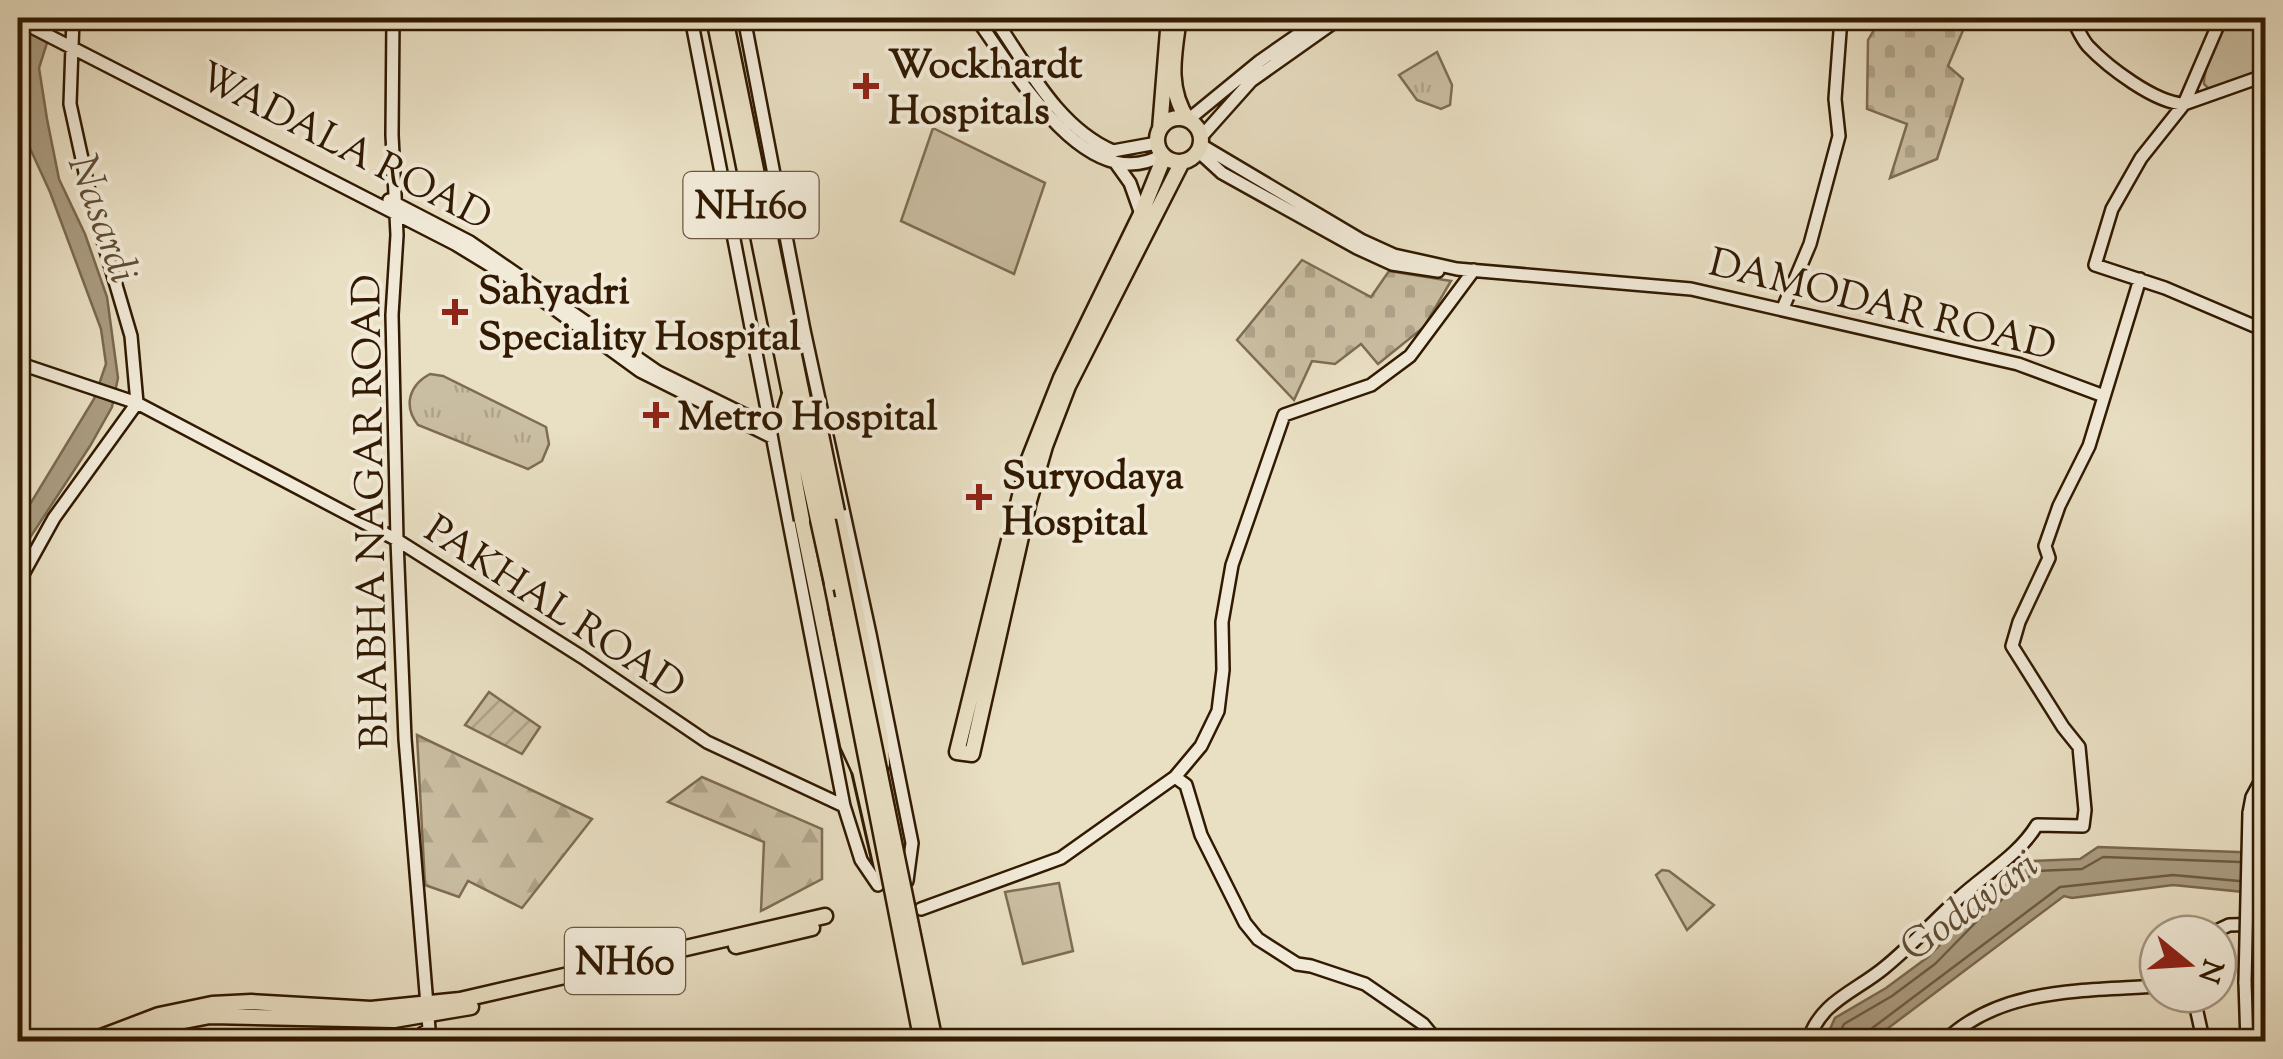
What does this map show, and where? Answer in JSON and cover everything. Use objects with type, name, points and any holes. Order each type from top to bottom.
[{"type":"highway","name":"NH160","points":[[711,18],[796,391]]},
{"type":"highway","name":"NH160","points":[[728,18],[796,391]]},
{"type":"highway","points":[[1161,146],[1169,18]]},
{"type":"highway","points":[[1179,18],[1173,84],[1179,107],[1196,127],[1200,144],[1182,162],[1068,386],[1045,446],[964,753],[1029,458],[1061,378],[1142,214],[1170,120],[1188,120]]},
{"type":"highway","points":[[1161,146],[1182,162]]},
{"type":"highway","points":[[796,391],[820,430],[882,738],[882,764]]},
{"type":"highway","points":[[796,391],[783,418],[848,745],[859,769]]},
{"type":"highway","points":[[796,391],[922,1042]]},
{"type":"highway","points":[[796,391],[935,1042]]},
{"type":"highway","name":"NH60","points":[[119,1042],[210,1016],[394,1020],[460,1000],[826,920]]},
{"type":"highway","name":"NH60","points":[[88,1042],[159,1015],[212,1004],[251,1002],[426,1011]]},
{"type":"main road","points":[[711,18],[881,884]]},
{"type":"main road","points":[[728,18],[827,458],[907,881]]},
{"type":"street","points":[[18,583],[54,518],[133,401],[130,336],[91,200],[70,104],[67,45],[73,18]]},
{"type":"street","name":"BHABHA NAGAR ROAD","points":[[393,18],[392,315],[397,540],[405,739],[426,1011]]},
{"type":"street","points":[[691,18],[844,806],[861,860],[881,884]]},
{"type":"street","points":[[744,18],[827,458],[912,843],[907,881]]},
{"type":"street","points":[[976,18],[1043,109],[1066,134],[1097,156],[1115,162],[1148,164],[1161,146]]},
{"type":"street","points":[[994,18],[1042,90],[1076,127],[1113,151],[1161,146]]},
{"type":"street","points":[[1188,120],[1260,61],[1322,18]]},
{"type":"street","points":[[1200,144],[1251,82],[1340,18]]},
{"type":"street","points":[[2072,18],[2086,44],[2158,99],[2184,104],[2266,75]]},
{"type":"street","points":[[2221,18],[2184,104],[2140,158],[2112,209],[2095,265],[2140,279],[2266,331]]},
{"type":"street","name":"WADALA ROAD","points":[[18,20],[470,242],[658,372],[827,458]]},
{"type":"street","points":[[1783,308],[1801,269],[1839,136],[1844,20]]},
{"type":"street","name":"DAMODAR ROAD","points":[[1200,144],[1361,240],[1394,255],[1457,269],[1673,286],[2018,364],[2104,396],[2140,279]]},
{"type":"street","points":[[1115,162],[1130,184],[1142,214]]},
{"type":"street","points":[[920,908],[1061,858],[1175,777],[1202,746],[1218,711],[1223,670],[1222,622],[1232,565],[1284,415],[1372,386],[1410,356],[1474,270]]},
{"type":"street","name":"PAKHAL ROAD","points":[[18,363],[133,401],[397,540],[707,742],[844,806]]},
{"type":"street","points":[[1808,1042],[1818,1017],[1828,1006],[1880,972],[1923,935],[1959,898],[2027,842],[2037,824],[2083,826],[2079,747],[2062,727],[2012,646],[2013,634],[2050,558],[2045,546],[2089,446],[2104,396]]},
{"type":"street","points":[[2247,1042],[2249,812],[2266,770]]},
{"type":"street","points":[[1175,777],[1186,785],[1201,836],[1245,923],[1258,939],[1297,964],[1365,984],[1423,1024],[1438,1042]]},
{"type":"street","points":[[2238,924],[2266,924]]},
{"type":"street","points":[[1944,1042],[1960,1025],[1989,1008],[2067,992],[2138,987]]},
{"type":"street","points":[[410,1042],[429,1029],[426,1011]]},
{"type":"street","points":[[2197,1014],[2207,1042]]},
{"type":"green space","points":[[1881,18],[1940,18],[1964,28],[1948,66],[1963,79],[1937,159],[1890,178],[1907,124],[1867,109],[1868,40]]},
{"type":"green space","points":[[2226,18],[2265,18],[2265,71],[2209,89],[2204,84],[2206,69]]},
{"type":"green space","points":[[1437,52],[1452,85],[1450,105],[1441,109],[1417,100],[1399,75]]},
{"type":"green space","points":[[933,128],[1045,183],[1014,274],[901,221]]},
{"type":"green space","points":[[1302,260],[1371,297],[1389,271],[1451,281],[1424,327],[1378,364],[1361,344],[1335,364],[1312,361],[1294,400],[1237,340]]},
{"type":"green space","points":[[430,374],[443,376],[546,427],[549,444],[542,461],[528,469],[418,425],[411,411],[410,396]]},
{"type":"green space","points":[[489,692],[540,727],[522,754],[465,725]]},
{"type":"green space","points":[[417,735],[592,819],[522,908],[468,881],[459,897],[425,885]]},
{"type":"green space","points":[[702,777],[822,829],[822,879],[761,911],[764,842],[668,802]]},
{"type":"green space","points":[[1662,870],[1669,871],[1714,905],[1687,930],[1656,875]]},
{"type":"green space","points":[[1059,883],[1073,951],[1023,964],[1005,892]]},
{"type":"water","points":[[28,18],[51,18],[52,27],[39,68],[47,119],[59,179],[85,234],[107,297],[118,378],[112,407],[18,556],[18,524],[94,399],[106,364],[101,329],[50,192],[22,131],[20,57]]},
{"type":"water","points":[[2098,847],[2265,853],[2265,894],[2173,885],[2064,896],[1871,1041],[1824,1042],[1835,1018],[1928,957],[1976,908],[2032,861],[2080,859]]},
{"type":"place","name":"Wockhardt Hospitals","points":[[866,86]]},
{"type":"place","name":"Sahyadri Speciality Hospital","points":[[455,312]]},
{"type":"place","name":"Metro Hospital","points":[[656,415]]},
{"type":"place","name":"Suryodaya Hospital","points":[[979,497]]},
{"type":"water label","name":"Nasardi","points":[[105,218]]},
{"type":"water label","name":"Godavari","points":[[1968,904]]}]
